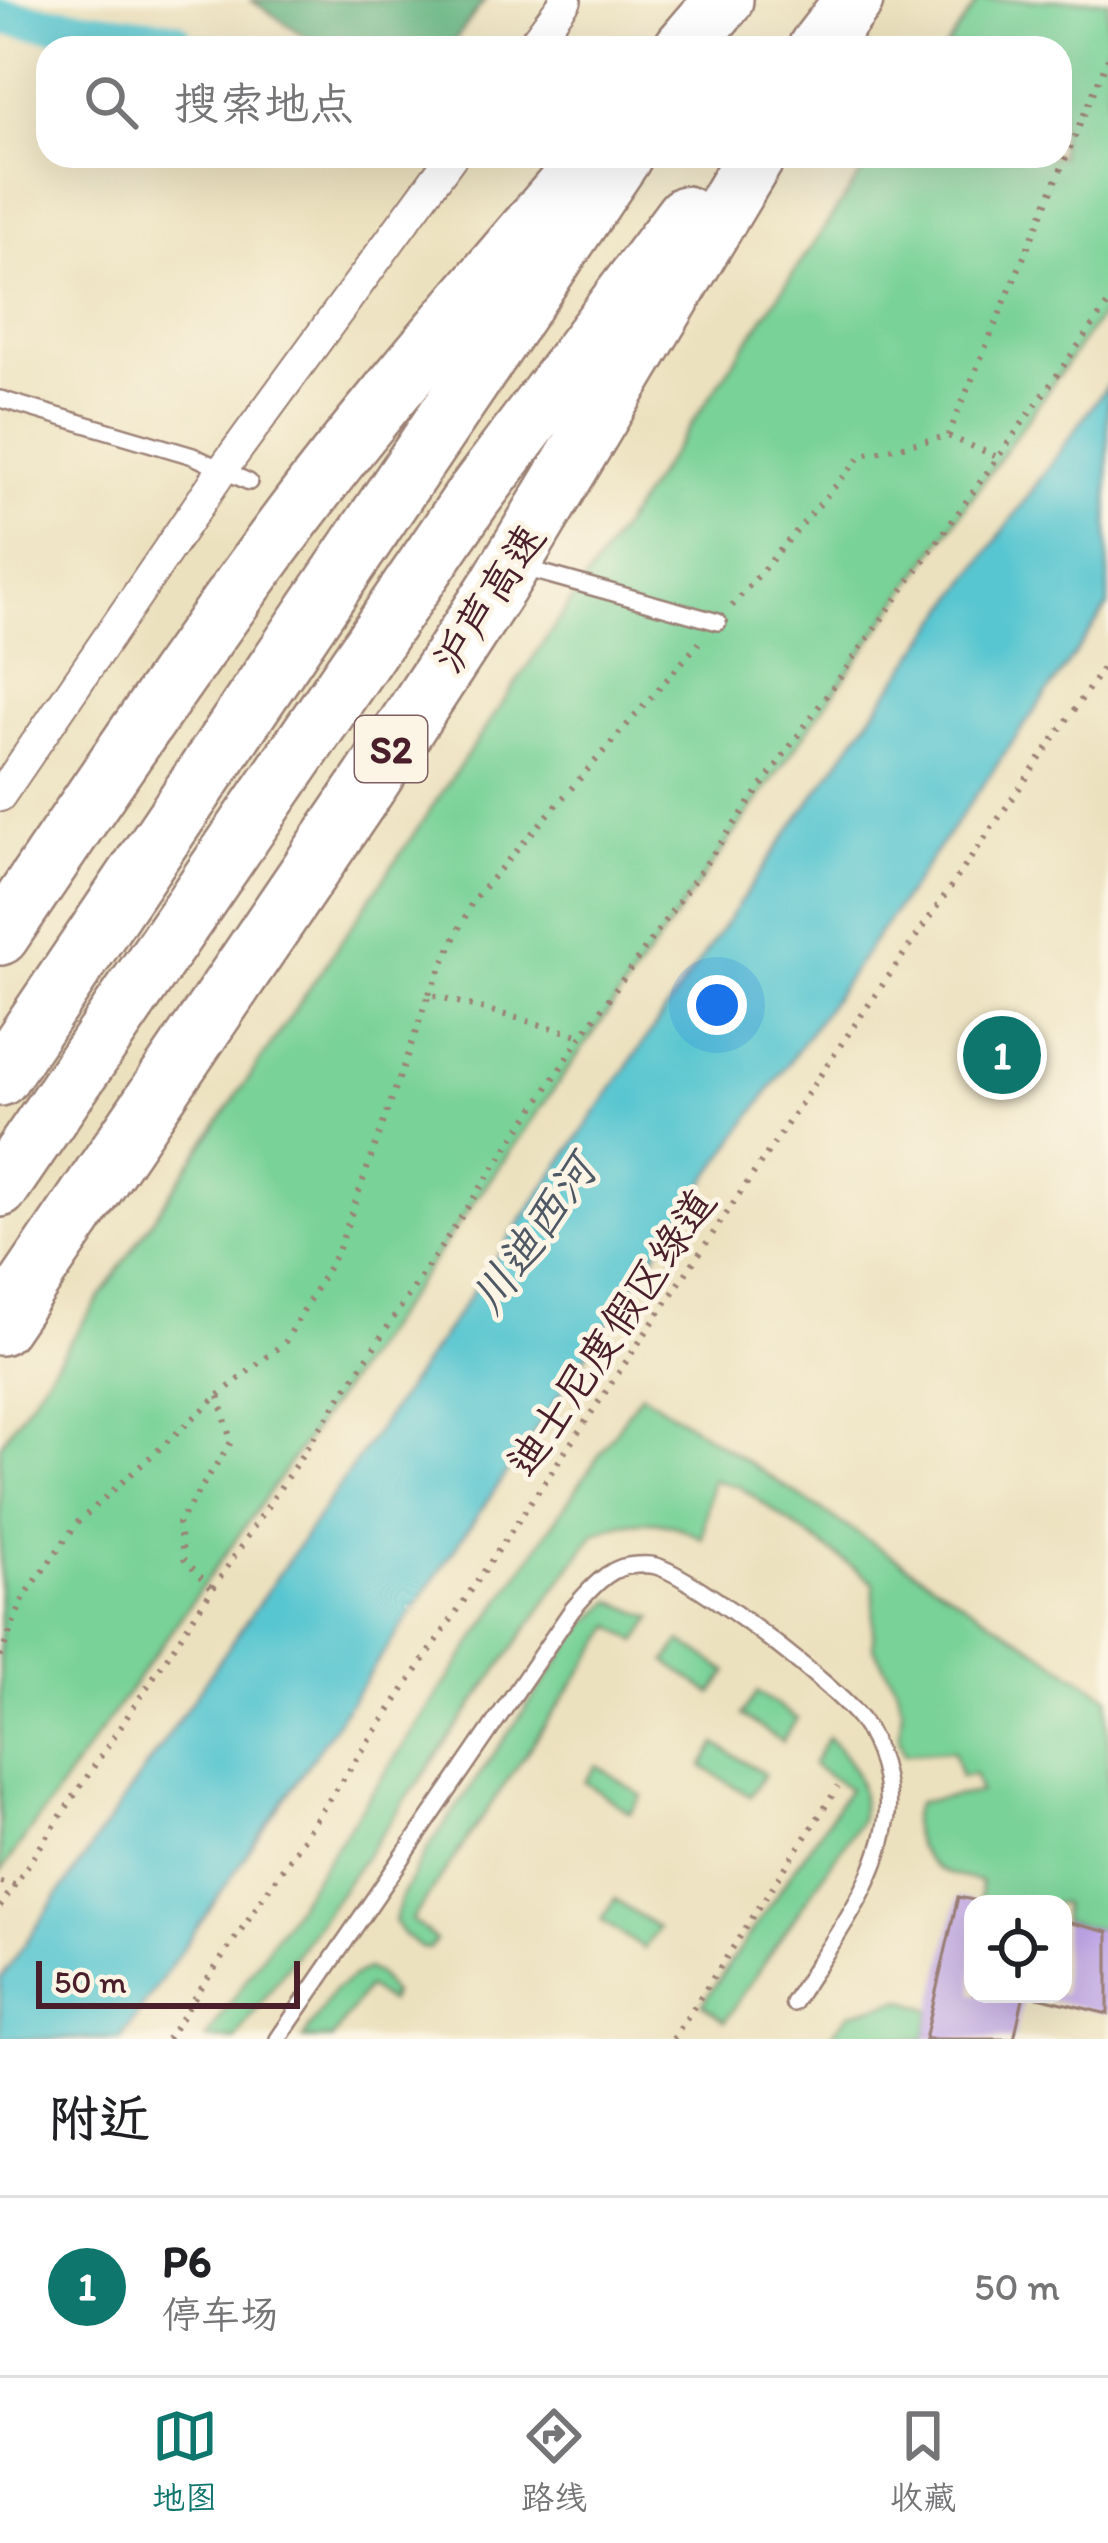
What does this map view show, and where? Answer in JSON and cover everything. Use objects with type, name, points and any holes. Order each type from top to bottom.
[{"type":"highway","points":[[694,36],[725,0]]},
{"type":"highway","points":[[702,36],[725,0]]},
{"type":"highway","points":[[0,936],[181,669],[293,516],[581,168]]},
{"type":"highway","points":[[0,1077],[615,168]]},
{"type":"highway","name":"沪芦高速","points":[[0,1188],[473,497],[723,168]]},
{"type":"highway","name":"沪芦高速","points":[[0,1326],[498,586],[749,168]]},
{"type":"street","points":[[539,36],[566,0]]},
{"type":"street","points":[[0,796],[236,476],[444,168]]},
{"type":"lane","points":[[0,399],[193,456],[236,476]]},
{"type":"lane","points":[[535,571],[718,622]]},
{"type":"lane","points":[[278,2039],[572,1610],[592,1586],[624,1566],[655,1565],[697,1588],[840,1694],[877,1750],[888,1812],[880,1850],[857,1898],[793,2002]]},
{"type":"path","points":[[1072,143],[1108,58]]},
{"type":"path","points":[[947,436],[1061,168]]},
{"type":"path","points":[[0,1907],[582,1036],[1108,304]]},
{"type":"path","points":[[0,1658],[24,1597],[78,1522],[285,1342],[338,1251],[429,994],[473,900],[862,455],[947,436],[995,456]]},
{"type":"path","name":"迪士尼度假区绿道","points":[[166,2039],[840,1046],[1108,661]]},
{"type":"path","points":[[429,994],[582,1036]]},
{"type":"path","points":[[212,1588],[184,1559],[178,1523],[231,1442],[219,1395]]},
{"type":"path","points":[[674,2039],[838,1787]]},
{"type":"path","points":[[0,1882],[15,1885]]},
{"type":"green space","points":[[251,0],[485,0],[458,36],[305,36]]},
{"type":"green space","points":[[979,0],[1108,0],[1108,305],[0,1873],[0,1445],[865,168],[1072,168],[1072,36],[954,36]]},
{"type":"green space","points":[[641,1393],[1108,1696],[1108,1932],[1072,1923],[1072,1895],[980,1895],[981,1882],[945,1873],[925,1858],[915,1840],[912,1820],[919,1802],[980,1792],[974,1774],[961,1777],[953,1751],[904,1754],[896,1686],[873,1647],[874,1582],[740,1487],[712,1480],[702,1539],[649,1522],[595,1533],[236,2039],[206,2039]]},
{"type":"green space","points":[[612,1601],[653,1618],[637,1642],[613,1626],[412,1920],[436,1940],[429,1949],[420,1948],[394,1921],[427,1850],[582,1628]]},
{"type":"green space","points":[[681,1641],[728,1672],[712,1694],[666,1662]]},
{"type":"green space","points":[[757,1692],[797,1719],[782,1742],[742,1715]]},
{"type":"green space","points":[[828,1737],[860,1784],[860,1820],[725,2021],[702,2004],[849,1789],[812,1765]]},
{"type":"green space","points":[[716,1744],[764,1774],[750,1796],[702,1766]]},
{"type":"green space","points":[[597,1765],[642,1796],[630,1813],[585,1782]]},
{"type":"green space","points":[[615,1899],[658,1928],[644,1949],[601,1920]]},
{"type":"green space","points":[[366,1969],[377,1973],[392,1993],[389,2002],[367,1987],[332,2039],[303,2039],[335,1989]]},
{"type":"green space","points":[[902,2000],[932,2010],[925,2039],[827,2039],[850,2013]]},
{"type":"water","name":"川迪西河","points":[[1108,384],[1108,606],[671,1231],[121,2039],[0,2039],[0,1980],[782,841]]},
{"type":"building","points":[[958,1897],[964,1898],[964,2003],[1022,2003],[1014,2039],[925,2039]]},
{"type":"building","points":[[1072,1923],[1108,1932],[1108,2014],[1063,2003],[1072,2003]]},
{"type":"waterway","points":[[0,17],[150,36]]},
{"type":"place","name":"P6","points":[[1002,1055]]}]
